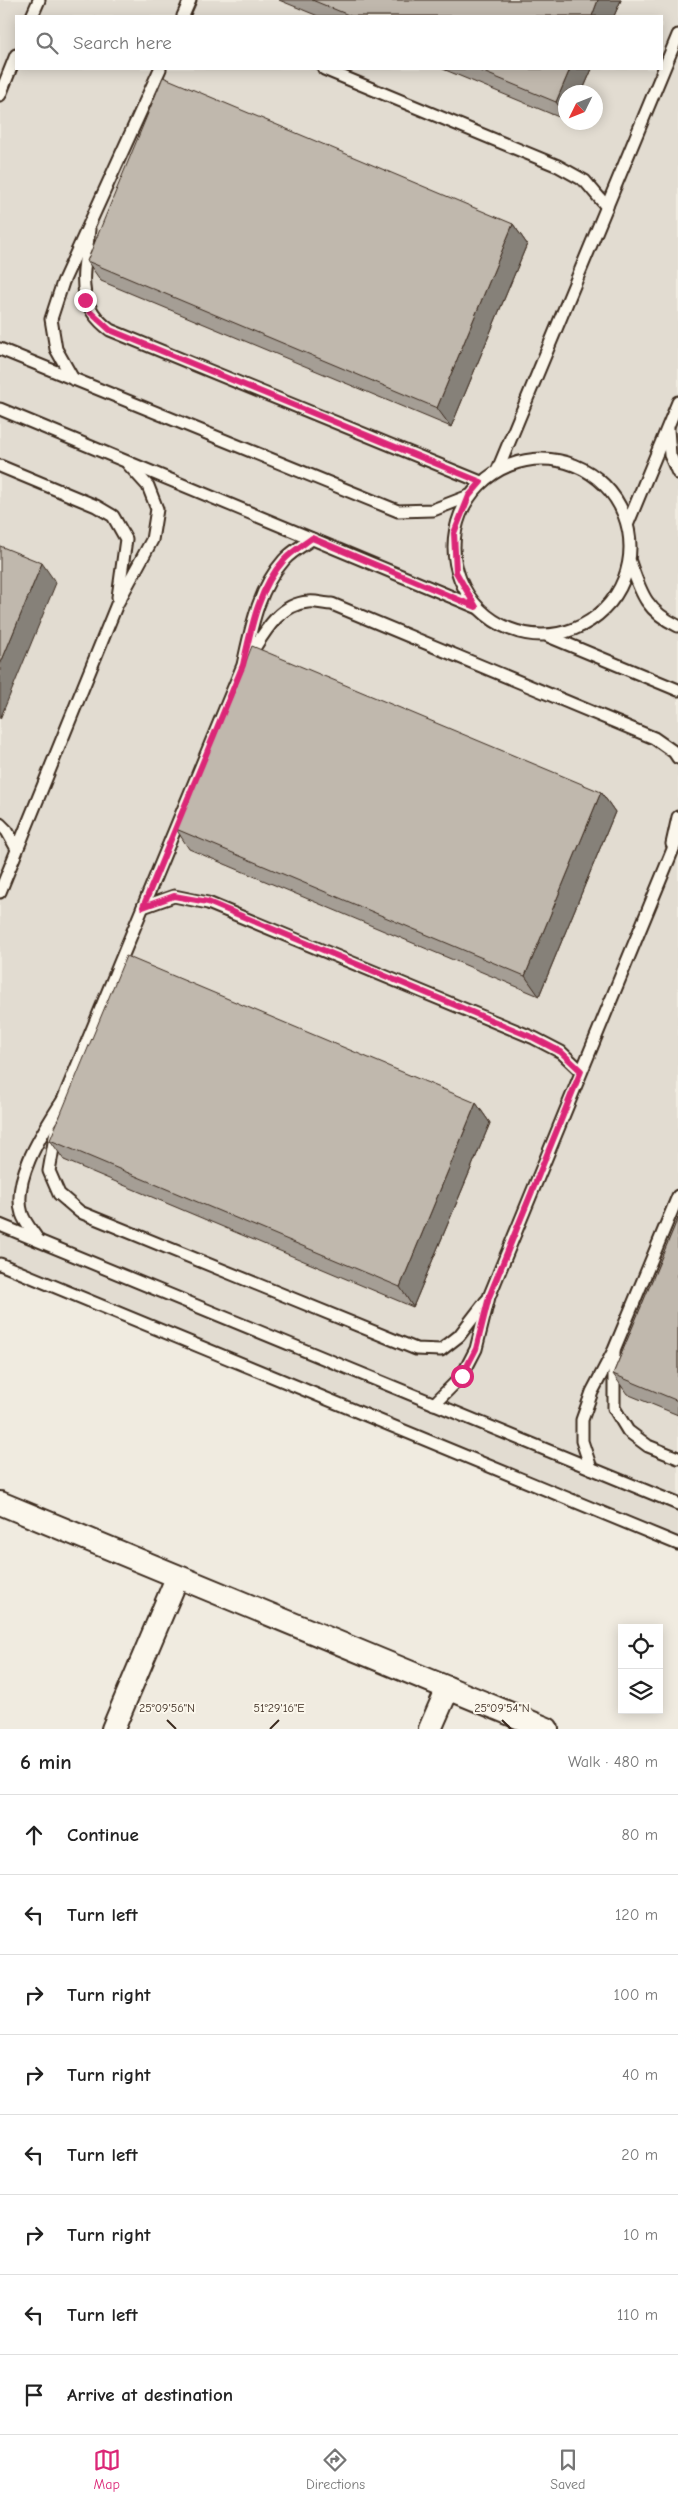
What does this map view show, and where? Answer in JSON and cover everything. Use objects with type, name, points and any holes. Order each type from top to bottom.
[{"type":"street","points":[[0,1503],[546,1729]]},
{"type":"street","points":[[113,1729],[178,1578]]},
{"type":"street","points":[[430,1729],[448,1688]]},
{"type":"lane","points":[[32,15],[39,0]]},
{"type":"lane","points":[[183,15],[190,0]]},
{"type":"lane","points":[[498,469],[678,35]]},
{"type":"lane","points":[[0,94],[15,57]]},
{"type":"lane","points":[[73,379],[56,349],[51,319],[63,282],[160,70]]},
{"type":"lane","points":[[326,70],[558,166],[585,181],[607,206]]},
{"type":"lane","points":[[88,230],[83,286],[85,300],[90,312],[110,330],[481,482]]},
{"type":"lane","points":[[0,349],[398,511],[433,510],[469,496]]},
{"type":"lane","points":[[678,402],[628,522],[630,562],[642,598],[667,621],[678,626]]},
{"type":"lane","points":[[0,409],[476,607],[508,630],[548,636],[678,690]]},
{"type":"lane","points":[[668,427],[670,455],[678,473]]},
{"type":"lane","points":[[476,607],[456,572],[454,533],[469,496],[481,482],[498,469],[536,458],[575,465],[608,488],[628,522]]},
{"type":"lane","points":[[0,892],[117,604],[152,540],[157,509],[148,486],[125,461]]},
{"type":"lane","points":[[0,466],[96,506],[113,516],[126,539],[117,604]]},
{"type":"lane","points":[[38,1240],[22,1214],[21,1188],[33,1150],[63,1100],[243,665],[252,624],[267,583],[285,559],[312,538]]},
{"type":"lane","points":[[548,636],[586,625],[615,599],[630,562]]},
{"type":"lane","points":[[243,665],[268,626],[289,606],[308,602],[332,604],[654,738],[674,752],[678,758]]},
{"type":"lane","points":[[671,850],[678,817]]},
{"type":"lane","points":[[0,824],[7,830],[17,849]]},
{"type":"lane","points":[[434,1404],[462,1376],[476,1349],[489,1297],[671,850],[678,837]]},
{"type":"lane","points":[[143,907],[174,896],[208,902],[534,1038],[561,1052],[581,1071]]},
{"type":"lane","points":[[63,1100],[49,1171],[59,1194],[80,1212],[416,1349],[441,1350],[459,1336],[489,1297]]},
{"type":"lane","points":[[591,1468],[582,1441],[582,1420],[592,1392],[614,1350],[678,1196]]},
{"type":"lane","points":[[0,1225],[678,1504]]},
{"type":"lane","points":[[0,1264],[678,1544]]},
{"type":"lane","points":[[614,1350],[614,1408],[628,1431],[648,1446],[678,1458]]},
{"type":"shaded area","points":[[0,0],[678,0],[678,1536],[0,1256]]},
{"type":"building","points":[[312,0],[598,0],[592,15],[349,15]]},
{"type":"building","points":[[478,70],[570,70],[563,85],[558,85],[556,102]]},
{"type":"building","points":[[163,77],[513,224],[437,408],[87,261]]},
{"type":"building","points":[[0,546],[42,563],[0,665]]},
{"type":"building","points":[[252,646],[601,792],[525,976],[176,829]]},
{"type":"building","points":[[126,956],[476,1103],[400,1287],[50,1140]]},
{"type":"building","points":[[678,1218],[678,1401],[613,1374]]},
{"type":"route","points":[[85,300],[90,312],[110,330],[481,482],[469,496],[454,533],[456,572],[476,607],[312,538],[285,559],[267,583],[252,624],[243,665],[143,907],[174,896],[208,902],[534,1038],[561,1052],[581,1071],[489,1297],[476,1349],[462,1376]]}]
